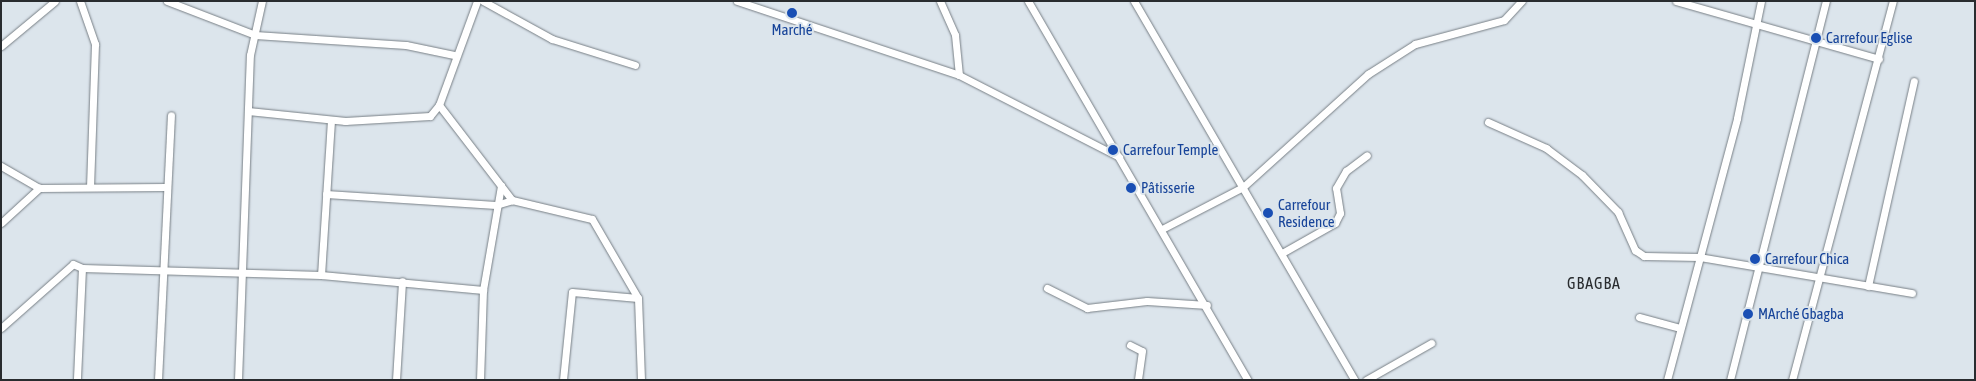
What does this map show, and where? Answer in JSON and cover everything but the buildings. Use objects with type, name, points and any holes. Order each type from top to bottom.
[{"type":"street","points":[[80,1],[95,44],[90,185]]},
{"type":"street","points":[[167,1],[255,36],[406,45],[454,55]]},
{"type":"street","points":[[238,380],[240,271],[248,111],[255,36],[262,1]]},
{"type":"street","points":[[248,111],[331,120],[425,117],[440,105],[454,55],[478,1]]},
{"type":"street","points":[[483,1],[552,39],[636,65]]},
{"type":"street","points":[[737,1],[959,75],[1119,157]]},
{"type":"street","points":[[940,1],[955,34],[959,75]]},
{"type":"street","points":[[1028,1],[1208,306],[1248,380]]},
{"type":"street","points":[[1134,1],[1355,380]]},
{"type":"street","points":[[1162,229],[1243,187],[1368,74],[1415,44],[1504,20],[1522,1]]},
{"type":"street","points":[[1676,1],[1879,59]]},
{"type":"street","points":[[1667,380],[1700,257],[1761,1]]},
{"type":"street","points":[[1730,380],[1826,1]]},
{"type":"street","points":[[1792,380],[1894,1]]},
{"type":"street","points":[[1,46],[52,2]]},
{"type":"street","points":[[1868,286],[1914,81]]},
{"type":"street","points":[[440,105],[512,200]]},
{"type":"street","points":[[158,380],[166,187],[172,115]]},
{"type":"street","points":[[321,275],[331,120]]},
{"type":"street","points":[[1488,122],[1546,148],[1582,175],[1618,212],[1635,250],[1644,256],[1700,257],[1912,294]]},
{"type":"street","points":[[1282,253],[1336,223],[1340,213],[1336,188],[1346,171],[1367,155]]},
{"type":"street","points":[[1,166],[39,188],[90,185],[166,187]]},
{"type":"street","points":[[480,380],[483,290],[496,205],[501,186]]},
{"type":"street","points":[[1,223],[39,188]]},
{"type":"street","points":[[326,194],[496,205],[512,200],[592,219],[638,298],[641,380]]},
{"type":"street","points":[[1,328],[73,264],[82,268],[240,271],[321,275],[483,290]]},
{"type":"street","points":[[77,380],[82,268]]},
{"type":"street","points":[[396,380],[402,281]]},
{"type":"street","points":[[1047,288],[1087,308],[1147,301],[1208,306]]},
{"type":"street","points":[[564,380],[572,292],[638,298]]},
{"type":"street","points":[[1639,317],[1680,328]]},
{"type":"street","points":[[1366,380],[1431,343]]},
{"type":"street","points":[[1130,345],[1142,352],[1138,380]]},
{"type":"place","name":"Marché","points":[[792,13]]},
{"type":"place","name":"Carrefour Eglise","points":[[1816,38]]},
{"type":"place","name":"Carrefour Temple","points":[[1113,150]]},
{"type":"place","name":"Pâtisserie","points":[[1131,188]]},
{"type":"place","name":"Carrefour Residence","points":[[1268,213]]},
{"type":"place","name":"Carrefour Chica","points":[[1755,259]]},
{"type":"place","name":"MArché Gbagba","points":[[1748,314]]},
{"type":"district","name":"GBAGBA","points":[[1594,283]]}]
